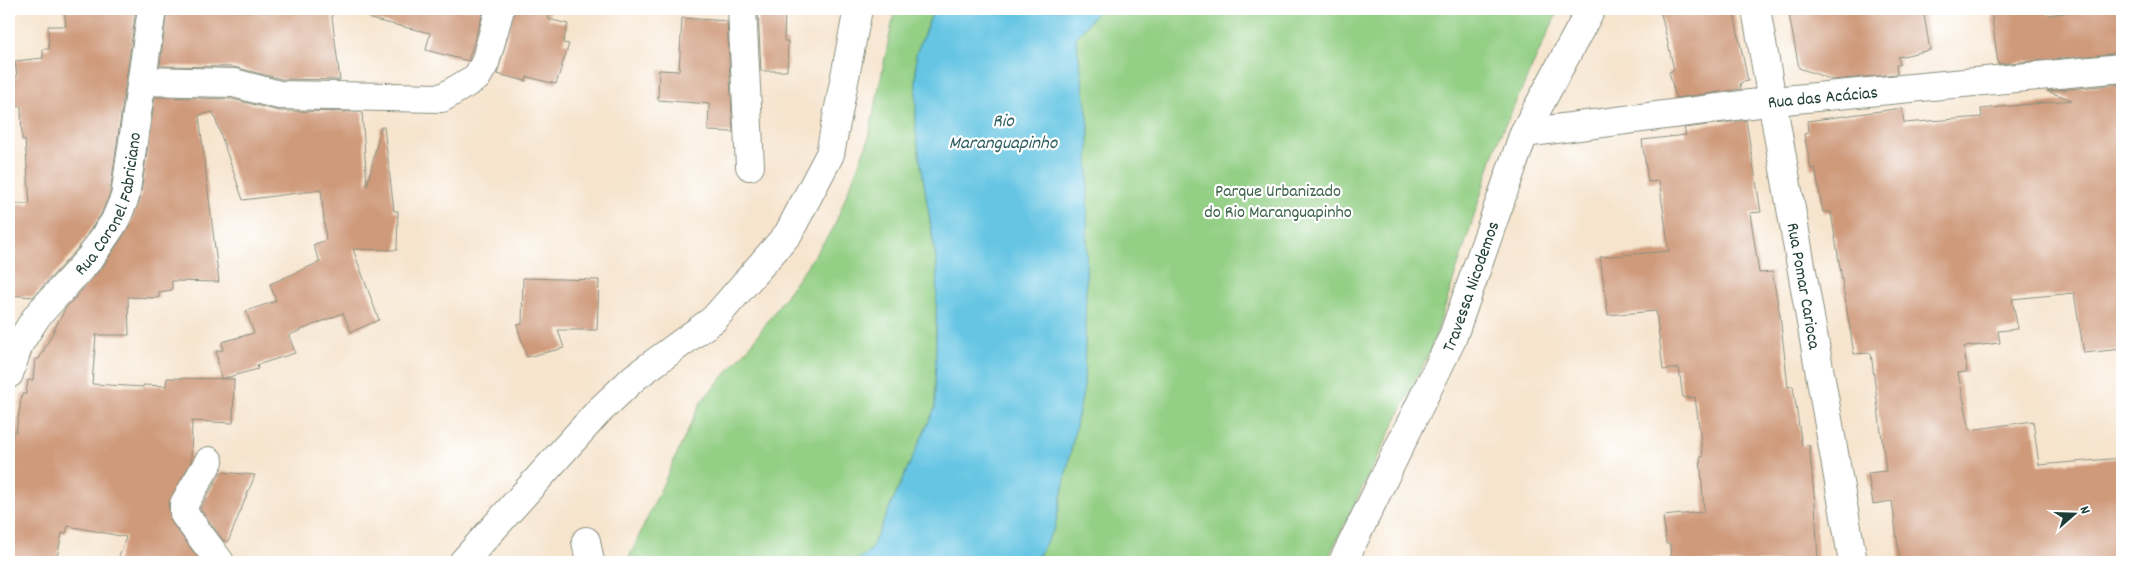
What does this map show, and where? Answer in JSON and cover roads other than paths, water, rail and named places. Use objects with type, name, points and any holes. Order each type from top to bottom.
[{"type":"street","name":"Rua Coronel Fabriciano","points":[[9,374],[19,344],[38,316],[90,258],[115,221],[125,197],[152,9]]},
{"type":"street","points":[[142,81],[234,83],[279,95],[442,98],[477,78],[485,63],[500,9]]},
{"type":"street","points":[[742,9],[750,166]]},
{"type":"street","points":[[464,562],[598,412],[635,377],[714,319],[788,234],[830,154],[858,9]]},
{"type":"street","name":"Travessa Nicodemos","points":[[1343,562],[1452,339],[1524,133],[1591,9]]},
{"type":"street","name":"Rua Pomar Carioca","points":[[1756,9],[1774,101],[1853,562]]},
{"type":"street","name":"Rua das Acácias","points":[[1524,133],[1774,101],[2122,68]]},
{"type":"street","points":[[209,461],[184,504],[184,514],[220,562]]},
{"type":"water","name":"Rio Maranguapinho","points":[[934,9],[1099,9],[1076,38],[1089,125],[1084,387],[1055,527],[1035,562],[854,562],[870,551],[935,408],[937,265],[916,133],[916,54]]},
{"type":"park label","name":"Parque Urbanizado do Rio Maranguapinho","points":[[1278,200]]}]
